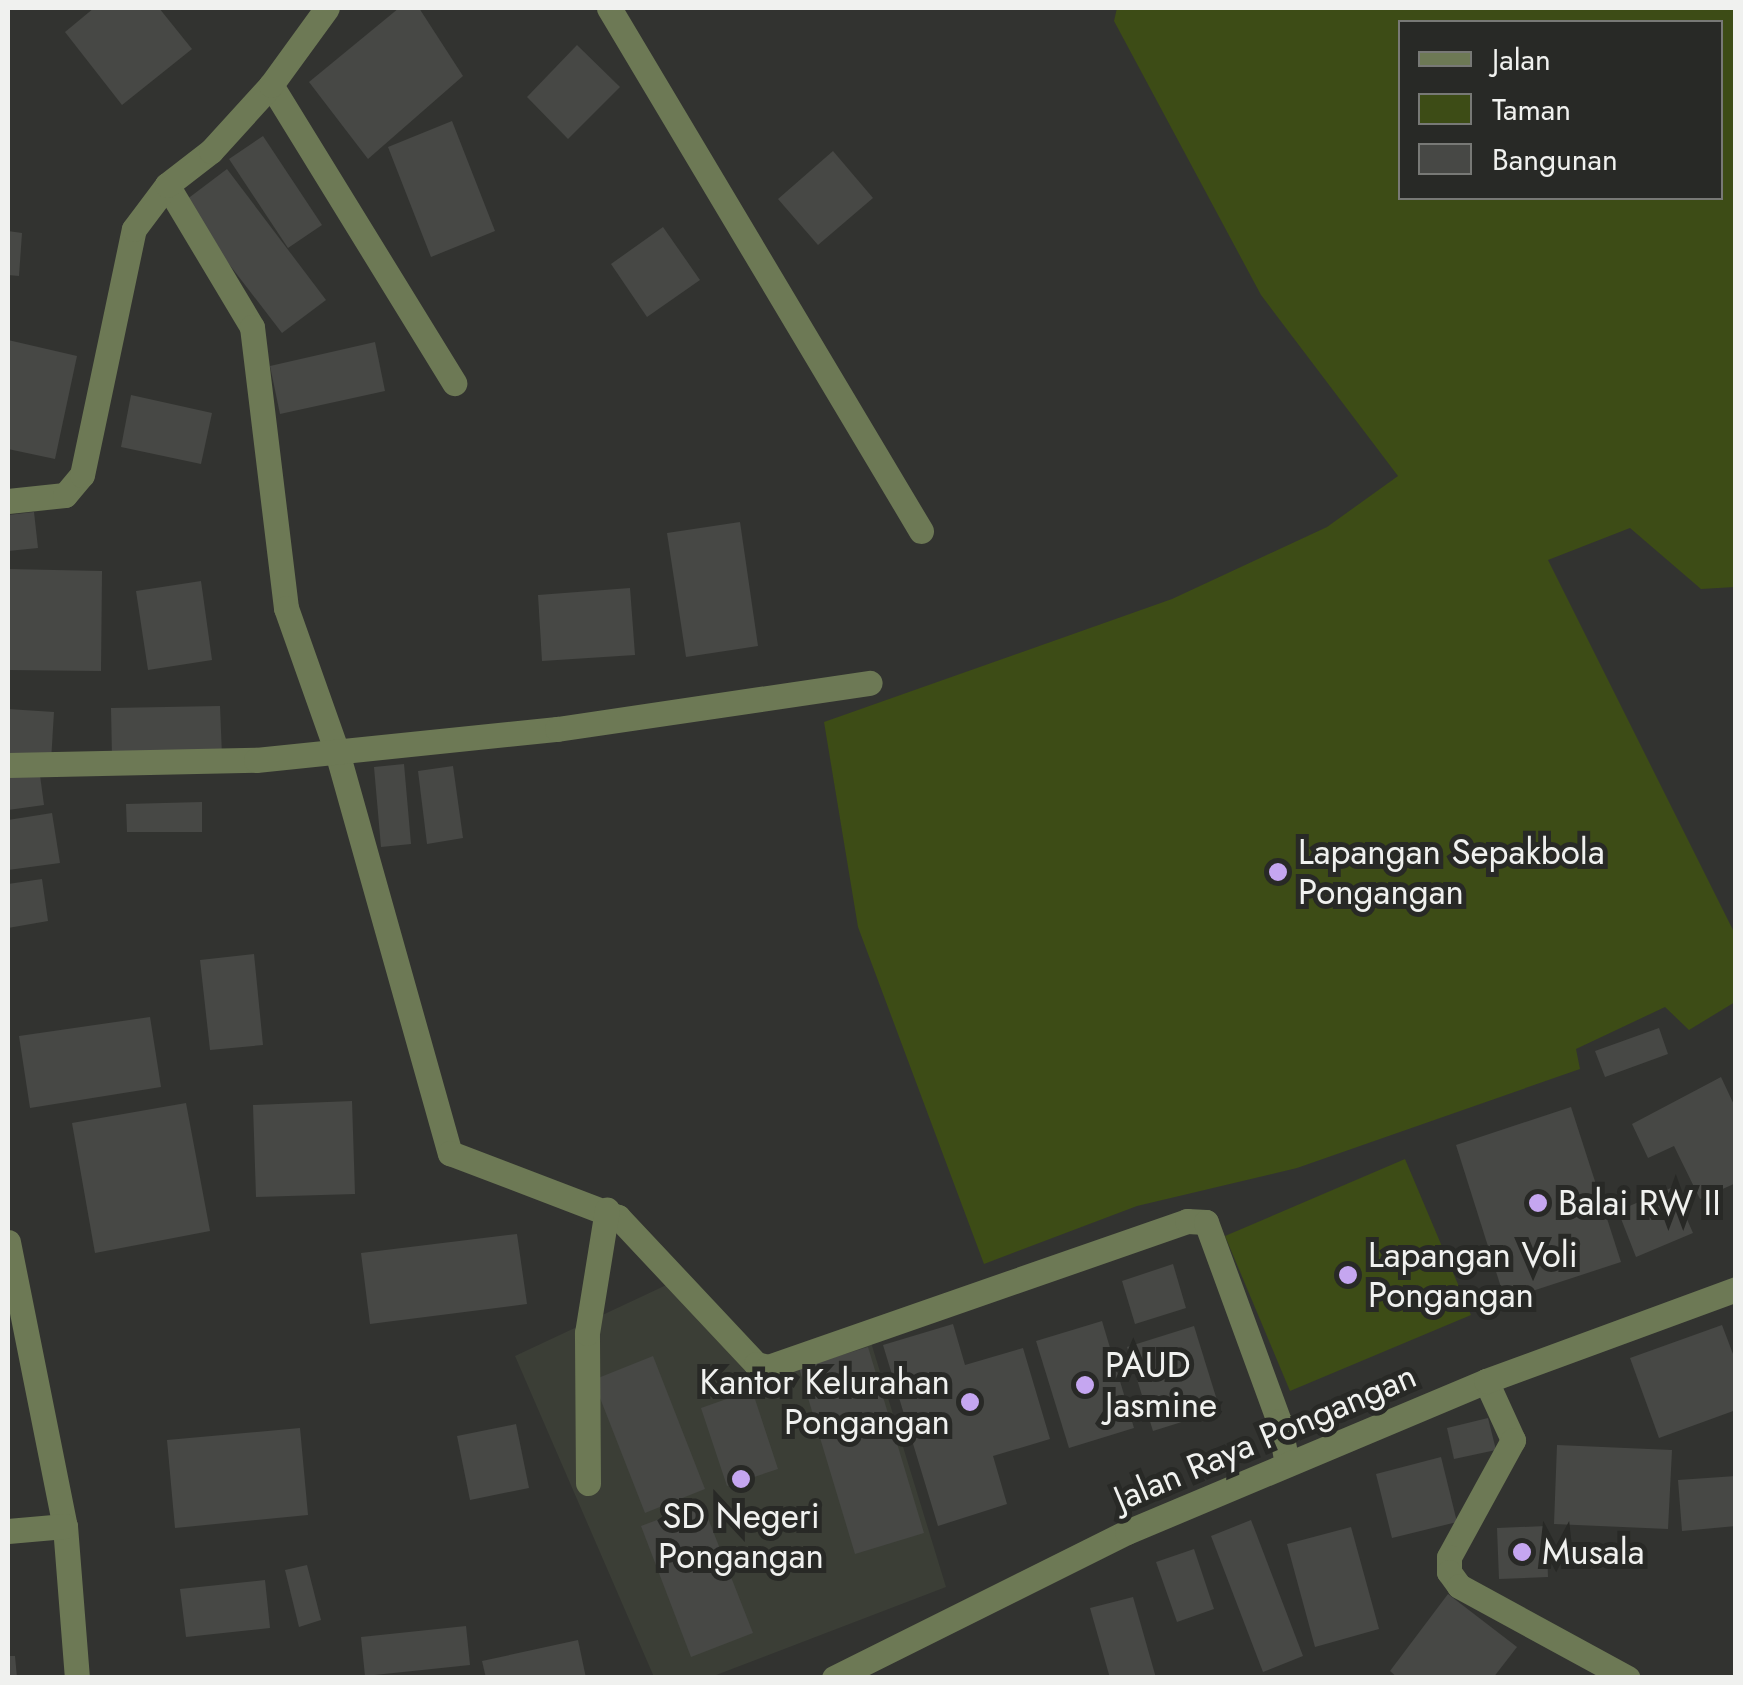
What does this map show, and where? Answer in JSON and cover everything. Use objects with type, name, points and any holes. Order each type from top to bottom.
[{"type":"street","points":[[8,500],[65,496],[82,476],[134,228],[167,185],[211,151],[271,85],[327,8]]},
{"type":"street","points":[[609,8],[921,532]]},
{"type":"street","points":[[271,85],[454,383]]},
{"type":"street","points":[[167,185],[252,328],[286,608],[338,752],[445,1144],[459,1158],[608,1210],[756,1364],[779,1368],[1186,1221],[1206,1222],[1278,1421],[1287,1464]]},
{"type":"street","points":[[8,765],[256,760],[557,729],[870,684]]},
{"type":"street","points":[[588,1483],[587,1333],[608,1210]]},
{"type":"street","points":[[8,1242],[65,1526],[77,1678]]},
{"type":"street","name":"Jalan Raya Pongangan","points":[[834,1678],[1127,1532],[1486,1382],[1736,1289]]},
{"type":"street","points":[[1486,1382],[1512,1427],[1513,1440],[1450,1557],[1450,1572],[1459,1586],[1628,1678]]},
{"type":"street","points":[[8,1531],[65,1526]]},
{"type":"shaded area","name":"SD Negeri Pongangan","points":[[677,1280],[752,1370],[866,1326],[946,1587],[711,1677],[654,1677],[515,1356]]},
{"type":"green space","name":"Lapangan Sepakbola Pongangan","points":[[1117,8],[1735,8],[1735,587],[1701,589],[1630,528],[1548,560],[1735,934],[1735,1002],[1689,1030],[1665,1007],[1576,1049],[1580,1069],[1297,1168],[1137,1206],[984,1264],[858,927],[824,722],[1172,599],[1327,527],[1398,476],[1261,295],[1114,21]]},
{"type":"green space","name":"Lapangan Voli Pongangan","points":[[1405,1159],[1471,1315],[1290,1391],[1225,1236]]},
{"type":"building","points":[[94,8],[159,8],[192,49],[122,105],[65,32]]},
{"type":"building","points":[[399,8],[419,8],[463,76],[368,159],[309,82]]},
{"type":"building","points":[[577,45],[620,87],[568,139],[527,97]]},
{"type":"building","points":[[452,121],[495,231],[431,257],[388,147]]},
{"type":"building","points":[[263,136],[322,225],[288,248],[229,159]]},
{"type":"building","points":[[833,151],[873,198],[818,245],[778,199]]},
{"type":"building","points":[[227,169],[326,300],[282,333],[182,203]]},
{"type":"building","points":[[663,227],[700,280],[647,317],[611,264]]},
{"type":"building","points":[[8,231],[22,233],[19,276],[8,275]]},
{"type":"building","points":[[8,340],[77,356],[55,459],[8,449]]},
{"type":"building","points":[[375,342],[385,391],[280,414],[270,366]]},
{"type":"building","points":[[131,395],[212,413],[201,464],[121,447]]},
{"type":"building","points":[[34,512],[38,548],[8,551],[8,515]]},
{"type":"building","points":[[740,522],[758,646],[686,657],[667,533]]},
{"type":"building","points":[[8,569],[102,571],[101,671],[8,670]]},
{"type":"building","points":[[201,581],[212,660],[148,670],[136,591]]},
{"type":"building","points":[[630,588],[635,655],[542,661],[538,595]]},
{"type":"building","points":[[220,706],[222,756],[112,757],[111,708]]},
{"type":"building","points":[[8,709],[54,712],[51,761],[8,759]]},
{"type":"building","points":[[404,764],[411,844],[381,847],[374,767]]},
{"type":"building","points":[[453,766],[463,838],[427,844],[418,771]]},
{"type":"building","points":[[39,768],[44,805],[8,810],[8,773]]},
{"type":"building","points":[[202,802],[202,832],[127,832],[126,804]]},
{"type":"building","points":[[52,813],[60,863],[8,870],[8,820]]},
{"type":"building","points":[[42,879],[48,921],[8,928],[8,884]]},
{"type":"building","points":[[254,954],[263,1045],[210,1050],[200,960]]},
{"type":"building","points":[[150,1017],[161,1087],[30,1108],[19,1036]]},
{"type":"building","points":[[1659,1028],[1668,1054],[1605,1077],[1595,1051]]},
{"type":"building","points":[[1721,1077],[1736,1109],[1736,1183],[1700,1199],[1674,1146],[1648,1158],[1632,1124]]},
{"type":"building","points":[[352,1101],[355,1194],[256,1197],[253,1105]]},
{"type":"building","points":[[186,1103],[210,1231],[95,1253],[72,1123]]},
{"type":"building","name":"Balai RW II","points":[[1571,1107],[1621,1262],[1505,1300],[1456,1145]]},
{"type":"building","points":[[1673,1187],[1693,1233],[1636,1257],[1618,1211]]},
{"type":"building","points":[[517,1234],[527,1304],[370,1324],[361,1253]]},
{"type":"building","points":[[1173,1264],[1186,1308],[1135,1324],[1122,1281]]},
{"type":"building","name":"PAUD Jasmine","points":[[1102,1321],[1134,1428],[1069,1448],[1036,1341]]},
{"type":"building","name":"Kantor Kelurahan Pongangan","points":[[953,1324],[965,1365],[1023,1348],[1050,1439],[993,1456],[1007,1504],[938,1526],[883,1345]]},
{"type":"building","points":[[1722,1325],[1736,1362],[1736,1410],[1659,1438],[1630,1358]]},
{"type":"building","points":[[1194,1326],[1220,1410],[1153,1431],[1127,1347]]},
{"type":"building","points":[[868,1347],[924,1533],[855,1554],[799,1368]]},
{"type":"building","points":[[653,1356],[705,1489],[645,1513],[593,1380]]},
{"type":"building","points":[[752,1390],[778,1469],[727,1486],[701,1408]]},
{"type":"building","points":[[1488,1418],[1496,1450],[1454,1459],[1447,1428]]},
{"type":"building","points":[[516,1424],[529,1488],[470,1500],[457,1436]]},
{"type":"building","points":[[300,1428],[308,1515],[175,1528],[167,1440]]},
{"type":"building","points":[[1557,1445],[1672,1450],[1668,1529],[1554,1524]]},
{"type":"building","points":[[1441,1457],[1457,1522],[1392,1538],[1376,1474]]},
{"type":"building","points":[[1736,1476],[1736,1526],[1682,1531],[1678,1480]]},
{"type":"building","points":[[702,1503],[753,1633],[691,1657],[641,1526]]},
{"type":"building","points":[[1251,1520],[1303,1656],[1263,1672],[1211,1536]]},
{"type":"building","name":"Musala","points":[[1546,1526],[1548,1577],[1499,1579],[1497,1528]]},
{"type":"building","points":[[1351,1527],[1379,1629],[1315,1647],[1287,1544]]},
{"type":"building","points":[[1194,1549],[1214,1609],[1177,1622],[1156,1562]]},
{"type":"building","points":[[307,1565],[321,1620],[299,1627],[285,1570]]},
{"type":"building","points":[[265,1580],[270,1628],[186,1637],[180,1589]]},
{"type":"building","points":[[1448,1594],[1517,1647],[1493,1678],[1398,1678],[1390,1671]]},
{"type":"building","points":[[1133,1597],[1156,1678],[1110,1678],[1090,1608]]},
{"type":"building","points":[[466,1626],[470,1665],[365,1676],[361,1637]]},
{"type":"building","points":[[578,1640],[586,1678],[486,1678],[482,1661]]},
{"type":"building","points":[[8,1656],[15,1656],[17,1678],[8,1678]]},
{"type":"place","name":"Lapangan Sepakbola Pongangan","points":[[1278,872]]},
{"type":"place","name":"Balai RW II","points":[[1538,1203]]},
{"type":"place","name":"Lapangan Voli Pongangan","points":[[1348,1275]]},
{"type":"place","name":"PAUD Jasmine","points":[[1085,1385]]},
{"type":"place","name":"Kantor Kelurahan Pongangan","points":[[970,1402]]},
{"type":"place","name":"SD Negeri Pongangan","points":[[741,1479]]},
{"type":"place","name":"Musala","points":[[1522,1552]]}]
